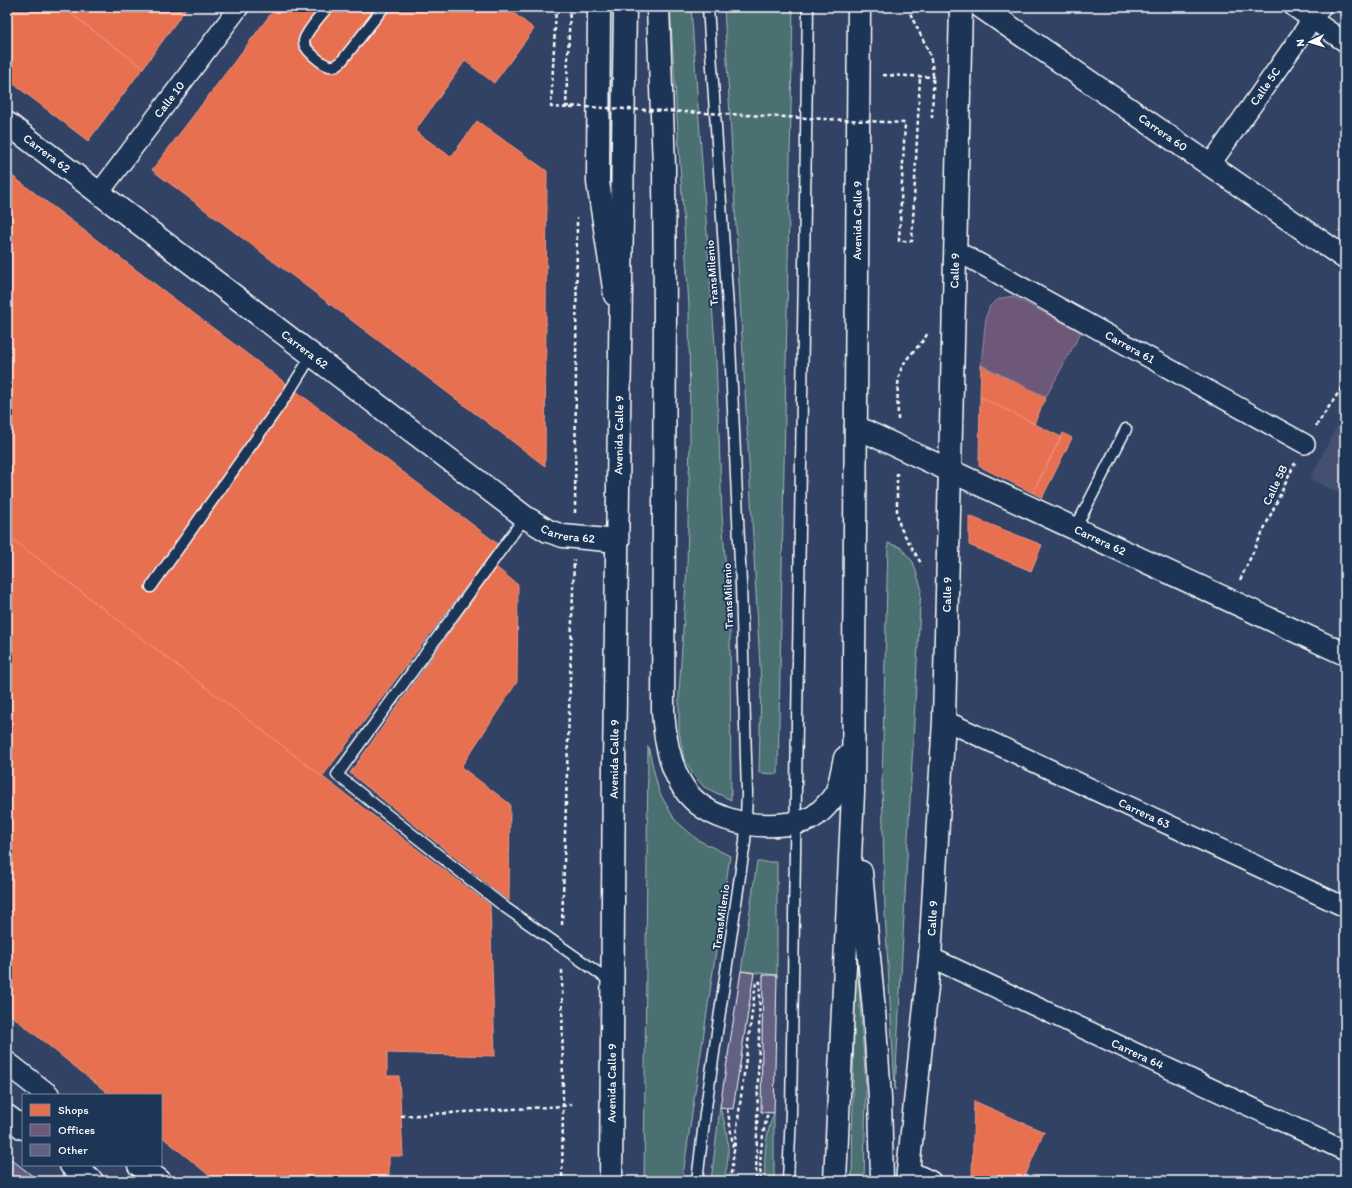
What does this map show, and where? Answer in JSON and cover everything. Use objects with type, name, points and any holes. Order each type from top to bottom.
[{"type":"main road","name":"Avenida Calle 9","points":[[599,7],[598,182],[621,337]]},
{"type":"main road","name":"Avenida Calle 9","points":[[611,1181],[614,772],[625,7]]},
{"type":"main road","points":[[658,7],[664,174],[665,316],[663,712],[665,739],[680,783],[693,798],[711,813],[731,821],[781,825],[796,823],[812,818],[824,808],[836,793],[849,740],[854,695]]},
{"type":"main road","name":"Avenida Calle 9","points":[[835,1181],[853,793],[859,7]]},
{"type":"main road","name":"Calle 9","points":[[908,1176],[930,957],[944,720],[961,7]]},
{"type":"main road","name":"Carrera 60","points":[[981,7],[1345,258]]},
{"type":"main road","name":"Carrera 62","points":[[7,123],[525,517],[548,531],[563,536],[618,541]]},
{"type":"main road","name":"Carrera 62","points":[[856,428],[950,470],[1345,654]]},
{"type":"main road","name":"Avenida Calle 9","points":[[853,793],[874,1011],[880,1098],[882,1181]]},
{"type":"main road","points":[[7,1063],[47,1094]]},
{"type":"main road","points":[[7,1116],[22,1127]]},
{"type":"main road","points":[[72,1166],[92,1181]]},
{"type":"main road","points":[[140,1166],[160,1181]]},
{"type":"street","name":"Calle 10","points":[[99,193],[239,7]]},
{"type":"street","points":[[1294,7],[1316,13],[1345,42]]},
{"type":"street","name":"Calle 5C","points":[[1210,165],[1316,13]]},
{"type":"street","name":"Carrera 61","points":[[955,250],[1304,444]]},
{"type":"street","name":"Carrera 63","points":[[944,720],[1345,907]]},
{"type":"street","name":"Carrera 64","points":[[930,957],[1345,1151]]},
{"type":"street","points":[[908,1176],[931,1181]]},
{"type":"lane","points":[[328,7],[306,35],[304,41],[308,52],[325,64],[331,66],[336,66],[341,62],[384,7]]},
{"type":"lane","name":"TransMilenio","points":[[697,1181],[705,1114],[744,849],[747,793],[741,592],[729,331],[708,7]]},
{"type":"lane","points":[[788,1181],[791,1113],[796,823],[808,7]]},
{"type":"lane","points":[[151,588],[287,395],[312,355]]},
{"type":"lane","points":[[1075,528],[1126,429]]},
{"type":"lane","points":[[525,517],[337,775],[506,908],[613,983]]},
{"type":"path","points":[[551,107],[556,7]]},
{"type":"path","points":[[570,7],[566,106],[905,122],[899,241],[912,241],[920,77]]},
{"type":"path","points":[[908,7],[932,63],[932,125]]},
{"type":"path","points":[[858,73],[959,78]]},
{"type":"path","points":[[579,100],[579,108]]},
{"type":"path","points":[[575,495],[577,210]]},
{"type":"path","points":[[898,404],[899,373],[909,356],[923,342],[929,329]]},
{"type":"path","name":"Calle 5B","points":[[1231,600],[1304,444],[1345,383]]},
{"type":"path","points":[[562,1181],[563,1106],[561,947],[573,590]]},
{"type":"path","points":[[752,981],[762,982],[756,1181]]},
{"type":"path","points":[[729,1181],[756,982]]},
{"type":"path","points":[[401,1116],[563,1106],[572,1104]]},
{"type":"path","points":[[727,1108],[733,1146],[729,1181]]},
{"type":"path","points":[[761,1181],[763,1132],[768,1112]]},
{"type":"shaded area","points":[[1345,410],[1345,496],[1310,479]]},
{"type":"green space","points":[[670,7],[691,7],[716,360],[722,514],[730,628],[731,800],[704,787],[693,774],[684,759],[679,731],[679,694],[687,566],[690,439],[689,306]]},
{"type":"green space","points":[[724,7],[793,7],[778,774],[759,773],[761,684]]},
{"type":"green space","points":[[888,543],[900,547],[913,562],[921,587],[895,1090],[885,913],[882,782]]},
{"type":"green space","points":[[648,746],[659,792],[675,820],[698,840],[730,856],[682,1181],[644,1181]]},
{"type":"green space","points":[[757,862],[777,862],[777,975],[741,971]]},
{"type":"green space","points":[[855,936],[866,1086],[864,1181],[852,1181]]},
{"type":"green space","points":[[720,1107],[728,1144],[726,1172],[723,1181],[711,1181]]},
{"type":"green space","points":[[774,1113],[774,1181],[765,1181],[766,1146]]},
{"type":"building: Shops","points":[[7,7],[62,7],[143,68],[88,141],[7,79]]},
{"type":"building: Shops","points":[[62,7],[187,7],[143,68]]},
{"type":"building: Shops","points":[[276,7],[506,7],[534,29],[494,83],[465,61],[415,131],[451,157],[477,121],[547,171],[545,466],[152,170]]},
{"type":"building: Shops","points":[[7,172],[498,544],[322,777],[7,535]]},
{"type":"building: Shops","points":[[981,365],[1046,397],[1034,424],[980,397]]},
{"type":"building: Shops","points":[[980,397],[1061,437],[1033,493],[979,466]]},
{"type":"building: Shops","points":[[1063,433],[1072,438],[1042,498],[1033,493]]},
{"type":"building: Shops","points":[[969,516],[1042,545],[1031,571],[969,545]]},
{"type":"building: Shops","points":[[7,535],[490,905],[495,1056],[387,1053],[387,1076],[399,1076],[403,1156],[389,1156],[389,1181],[216,1181],[162,1137],[162,1094],[109,1094],[7,1012]]},
{"type":"building: Shops","points":[[496,567],[518,585],[517,682],[461,767],[510,804],[509,901],[350,773]]},
{"type":"building: Shops","points":[[974,1101],[1044,1132],[1023,1181],[983,1181],[972,1176]]},
{"type":"building: Offices","points":[[1012,296],[1081,332],[1046,397],[981,365],[986,316],[990,306],[999,299]]},
{"type":"building: Other","points":[[741,971],[754,973],[733,1109],[720,1107]]},
{"type":"building: Other","points":[[763,975],[777,975],[774,1113],[761,1112]]},
{"type":"building: Other","points":[[7,1156],[39,1181],[7,1181]]}]
